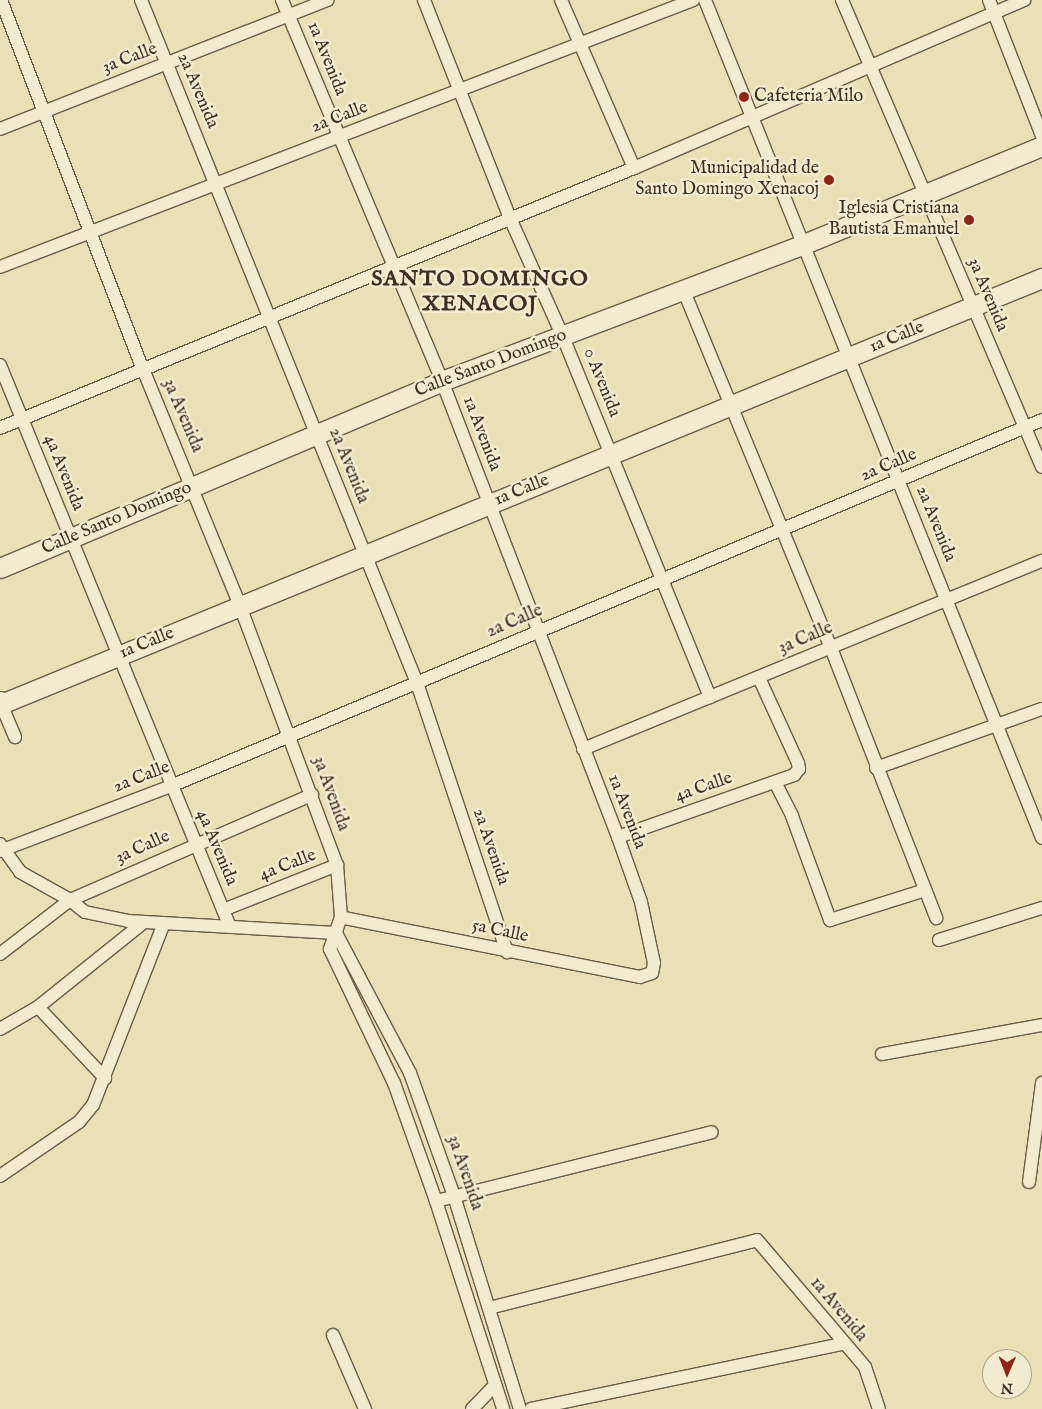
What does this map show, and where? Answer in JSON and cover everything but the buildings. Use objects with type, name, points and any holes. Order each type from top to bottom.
[{"type":"main road","name":"Calle Santo Domingo","points":[[0,568],[442,381],[563,337],[683,289],[804,244],[1042,146]]},
{"type":"main road","name":"1a Calle","points":[[1,702],[119,656],[1042,278]]},
{"type":"street","name":"3a Avenida","points":[[1,0],[143,369],[193,487],[240,606],[337,865],[341,917],[330,949],[394,1083],[436,1201],[503,1409]]},
{"type":"street","name":"2a Avenida","points":[[141,0],[416,683],[507,952]]},
{"type":"street","name":"1a Avenida","points":[[282,0],[391,265],[442,381],[537,632],[618,837],[641,902],[654,963],[652,972]]},
{"type":"street","name":"3a Calle","points":[[0,129],[328,0]]},
{"type":"street","name":"0 Avenida","points":[[424,0],[510,218],[563,337],[710,697]]},
{"type":"street","points":[[561,0],[634,168]]},
{"type":"street","name":"2a Calle","points":[[0,267],[89,231],[580,46],[693,0]]},
{"type":"street","name":"2a Avenida","points":[[705,0],[1042,838]]},
{"type":"street","name":"3a Avenida","points":[[842,0],[1042,466]]},
{"type":"street","points":[[989,0],[1042,136]]},
{"type":"street","points":[[0,428],[391,265],[754,118],[1024,0]]},
{"type":"street","points":[[683,289],[831,648],[876,768],[936,918]]},
{"type":"street","name":"4a Avenida","points":[[0,365],[230,927]]},
{"type":"street","name":"2a Calle","points":[[1,848],[171,786],[1042,420]]},
{"type":"street","name":"3a Calle","points":[[583,749],[1042,561]]},
{"type":"street","name":"4a Calle","points":[[618,837],[794,775],[799,768],[759,678]]},
{"type":"street","points":[[1,702],[15,737]]},
{"type":"street","points":[[876,768],[1042,709]]},
{"type":"street","points":[[775,782],[792,816],[830,920],[925,890]]},
{"type":"street","name":"3a Calle","points":[[0,954],[70,900],[312,795]]},
{"type":"street","points":[[1,848],[20,872],[70,900],[85,912],[144,922],[336,933]]},
{"type":"street","name":"4a Calle","points":[[223,910],[337,865]]},
{"type":"street","points":[[939,940],[1042,908]]},
{"type":"street","name":"5a Calle","points":[[341,917],[507,952],[640,977],[652,972]]},
{"type":"street","points":[[0,1029],[38,1007],[144,922]]},
{"type":"street","points":[[0,1176],[79,1122],[93,1106],[164,923]]},
{"type":"street","name":"3a Avenida","points":[[336,933],[410,1073],[454,1196],[520,1409]]},
{"type":"street","points":[[38,1007],[105,1078]]},
{"type":"street","points":[[882,1054],[1042,1025]]},
{"type":"street","points":[[1029,1182],[1042,1083]]},
{"type":"street","points":[[436,1201],[712,1132]]},
{"type":"street","name":"1a Avenida","points":[[489,1308],[757,1240],[842,1344],[865,1367],[879,1409]]},
{"type":"street","points":[[333,1335],[365,1409]]},
{"type":"street","points":[[531,1409],[842,1344]]},
{"type":"street","points":[[472,1409],[495,1385]]},
{"type":"place","name":"Cafeteria Milo","points":[[744,97]]},
{"type":"place","name":"Municipalidad de Santo Domingo Xenacoj","points":[[829,180]]},
{"type":"place","name":"Iglesia Cristiana Bautista Emanuel","points":[[969,220]]},
{"type":"district","name":"SANTO DOMINGO XENACOJ","points":[[480,292]]}]
